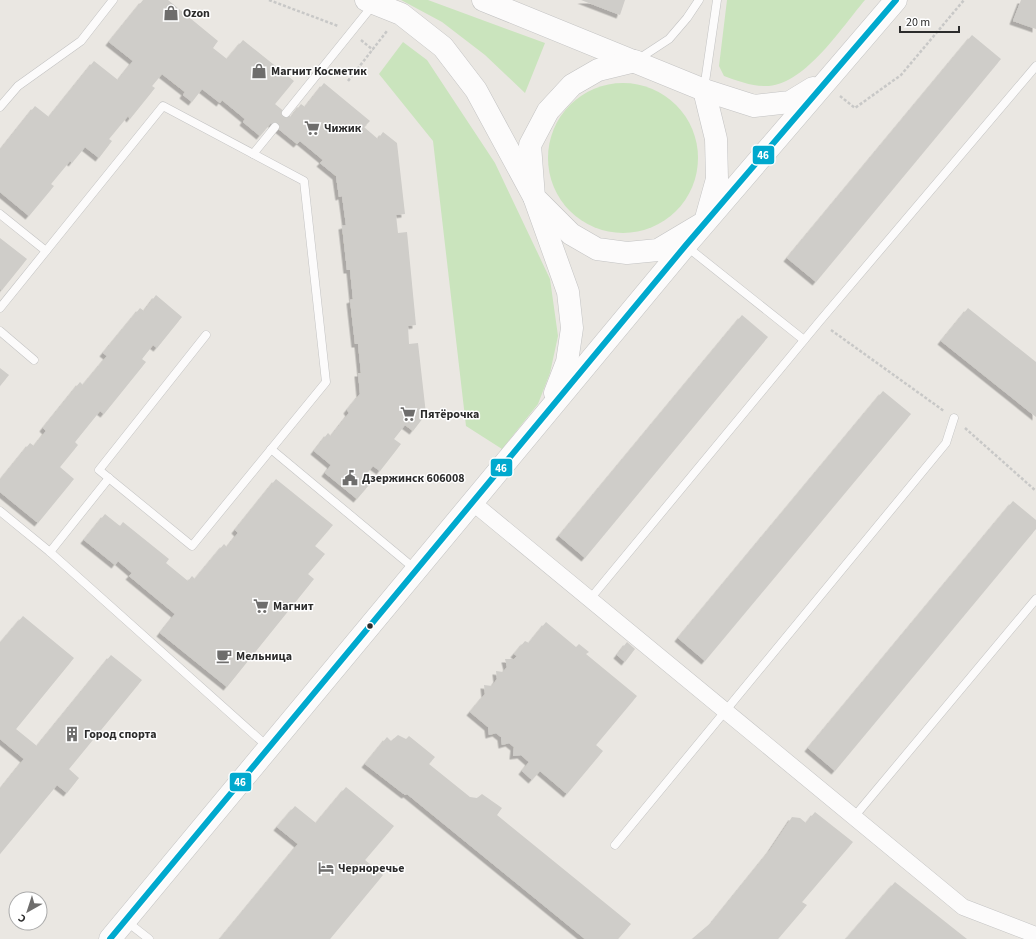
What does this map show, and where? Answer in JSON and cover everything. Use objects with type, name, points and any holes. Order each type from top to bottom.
[{"type":"street","points":[[483,0],[704,90],[754,106],[790,102],[824,82]]},
{"type":"street","points":[[110,939],[705,222],[896,0]]},
{"type":"street","points":[[370,2],[401,14],[443,47],[476,90],[534,197],[568,292],[572,328],[567,362],[549,409]]},
{"type":"street","points":[[635,61],[598,70],[572,85],[548,111],[530,145],[534,197],[571,234],[597,249],[627,253],[658,250],[705,222],[718,179],[716,139],[704,90]]},
{"type":"street","points":[[472,502],[963,907],[1036,935]]},
{"type":"lane","points":[[0,107],[18,86],[81,41],[113,0]]},
{"type":"lane","points":[[635,61],[669,38],[687,18],[699,0]]},
{"type":"lane","points":[[704,90],[717,0]]},
{"type":"lane","points":[[286,113],[352,32],[370,2]]},
{"type":"lane","points":[[590,599],[819,322],[1036,66]]},
{"type":"lane","points":[[0,308],[163,106],[304,181],[326,382],[192,546],[99,470],[206,335]]},
{"type":"lane","points":[[253,154],[275,127]]},
{"type":"lane","points":[[0,214],[46,252]]},
{"type":"lane","points":[[686,245],[804,340]]},
{"type":"lane","points":[[0,332],[34,360]]},
{"type":"lane","points":[[615,845],[946,443],[954,418]]},
{"type":"lane","points":[[271,449],[416,569]]},
{"type":"lane","points":[[50,552],[109,478]]},
{"type":"lane","points":[[0,511],[50,552],[268,747]]},
{"type":"lane","points":[[854,817],[1036,599]]},
{"type":"lane","points":[[125,920],[149,939]]},
{"type":"path","points":[[269,0],[352,32],[373,50]]},
{"type":"path","points":[[855,108],[901,75],[964,0]]},
{"type":"path","points":[[348,81],[401,14]]},
{"type":"path","points":[[819,322],[954,418],[1036,491]]},
{"type":"green space","points":[[401,0],[428,0],[545,43],[525,93],[485,55],[442,22]]},
{"type":"green space","points":[[727,0],[865,0],[810,65],[783,83],[769,86],[757,86],[724,76],[719,66]]},
{"type":"green space","points":[[403,42],[427,60],[495,163],[550,279],[558,336],[550,373],[538,404],[502,449],[466,426],[433,141],[379,74]]},
{"type":"green space","points":[[623,83],[645,86],[665,96],[676,105],[685,116],[695,136],[698,158],[695,180],[685,200],[676,211],[665,220],[645,230],[623,233],[601,230],[581,220],[570,211],[561,200],[551,180],[548,158],[551,136],[561,116],[570,105],[581,96],[601,86]]},
{"type":"building","points":[[143,0],[168,0],[218,41],[213,48],[227,59],[243,40],[294,81],[275,104],[291,117],[301,104],[305,107],[324,83],[370,121],[364,127],[378,139],[383,132],[397,143],[405,214],[396,215],[398,233],[407,232],[416,325],[408,326],[409,344],[418,343],[426,414],[413,431],[405,425],[394,439],[401,444],[380,471],[373,466],[362,479],[369,485],[357,499],[325,473],[331,465],[314,451],[328,433],[331,436],[349,413],[347,410],[360,394],[358,373],[361,373],[358,344],[355,344],[350,300],[353,299],[350,270],[347,270],[342,226],[346,225],[342,196],[339,197],[336,176],[320,163],[323,160],[300,141],[297,144],[271,123],[260,136],[243,122],[245,119],[222,100],[220,103],[202,89],[192,102],[183,95],[185,92],[162,74],[152,86],[155,88],[130,119],[128,116],[109,139],[112,141],[99,158],[85,147],[72,163],[70,161],[51,184],[54,186],[29,216],[0,192],[0,150],[35,106],[49,117],[94,61],[118,80],[133,61],[109,42]]},
{"type":"building","points":[[581,0],[625,0],[620,15]]},
{"type":"building","points":[[1021,0],[1036,0],[1036,29],[1013,21]]},
{"type":"building","points":[[972,35],[1001,59],[816,282],[787,258]]},
{"type":"building","points":[[0,238],[27,259],[2,290],[0,289]]},
{"type":"building","points":[[156,295],[182,317],[157,348],[153,345],[142,359],[146,362],[104,414],[100,411],[75,442],[78,445],[60,467],[74,479],[38,523],[0,492],[0,480],[30,443],[34,446],[46,431],[43,428],[80,382],[83,385],[107,356],[103,353],[140,308],[144,311]]},
{"type":"building","points":[[968,308],[1036,362],[1036,417],[941,341]]},
{"type":"building","points":[[742,315],[768,337],[585,558],[559,536]]},
{"type":"building","points":[[0,368],[9,375],[0,386]]},
{"type":"building","points":[[883,391],[911,414],[705,661],[678,638]]},
{"type":"building","points":[[276,479],[333,525],[315,546],[325,554],[308,574],[314,579],[227,687],[160,633],[175,614],[129,576],[132,573],[118,561],[115,565],[84,540],[105,514],[120,526],[123,522],[169,559],[166,563],[188,581],[192,576],[195,579],[224,544],[227,547],[238,533],[235,530]]},
{"type":"building","points":[[1013,501],[1036,520],[1036,529],[835,771],[808,748]]},
{"type":"building","name":"Город спорта","points":[[23,616],[74,658],[16,729],[37,746],[111,655],[142,680],[69,769],[79,778],[67,793],[57,785],[0,854],[0,789],[24,759],[0,739],[0,643]]},
{"type":"building","points":[[546,622],[576,647],[579,644],[589,652],[586,654],[637,696],[596,745],[603,751],[567,794],[540,771],[532,780],[522,771],[529,762],[521,755],[513,756],[514,747],[509,743],[502,745],[501,737],[496,733],[489,735],[488,727],[470,712],[485,694],[484,685],[492,686],[497,679],[496,671],[503,672],[507,667],[505,659],[514,659],[517,656],[514,654],[525,641],[529,643]]},
{"type":"building","points":[[627,642],[635,649],[625,662],[617,655]]},
{"type":"building","points":[[398,735],[406,739],[409,736],[435,757],[429,764],[470,797],[477,798],[482,794],[502,808],[497,815],[631,924],[618,939],[585,939],[407,794],[405,795],[365,764],[387,737],[391,741]]},
{"type":"building","name":"Черноречье","points":[[346,787],[394,826],[365,860],[383,875],[330,939],[220,939],[298,844],[277,827],[295,806],[316,823]]},
{"type":"building","points":[[815,812],[853,842],[802,902],[807,905],[778,939],[692,939],[712,922],[770,850],[792,817],[800,818],[806,823]]},
{"type":"building","points":[[895,882],[967,939],[846,939]]},
{"type":"transit line","name":"46","points":[[110,939],[686,245],[896,0]]},
{"type":"place","name":"Ozon","points":[[171,13]]},
{"type":"place","name":"Магнит Косметик","points":[[259,71]]},
{"type":"place","name":"Чижик","points":[[312,128]]},
{"type":"place","name":"Пятёрочка","points":[[408,414]]},
{"type":"place","name":"Дзержинск 606008","points":[[350,478]]},
{"type":"place","name":"Магнит","points":[[261,606]]},
{"type":"place","name":"Мельница","points":[[224,656]]},
{"type":"place","name":"Город спорта","points":[[72,734]]},
{"type":"place","name":"Черноречье","points":[[326,868]]}]
